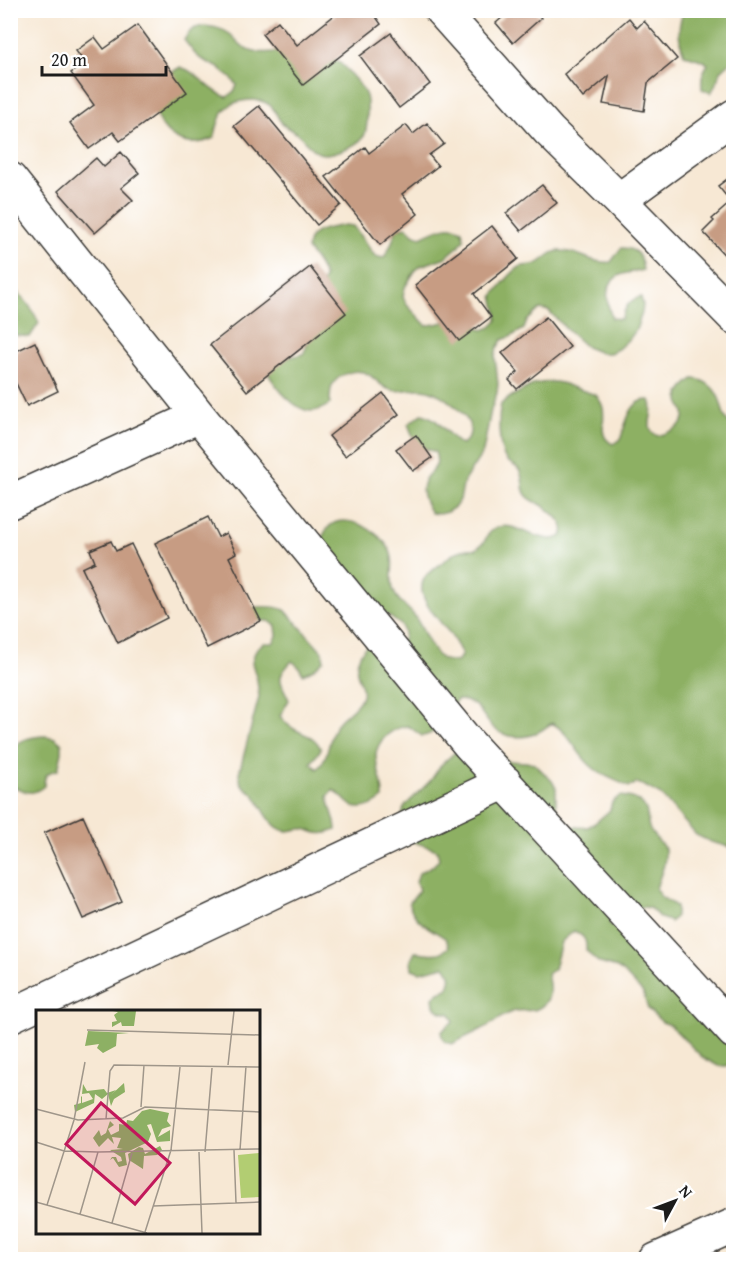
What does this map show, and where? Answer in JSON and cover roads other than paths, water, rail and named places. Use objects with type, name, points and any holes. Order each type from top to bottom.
[{"type":"street","points":[[441,10],[549,131],[734,317]]},
{"type":"street","points":[[619,200],[734,116]]},
{"type":"street","points":[[10,179],[200,416],[469,744],[734,1032]]},
{"type":"street","points":[[10,502],[200,416]]},
{"type":"street","points":[[10,1016],[505,782]]},
{"type":"street","points":[[656,1260],[734,1225]]}]
